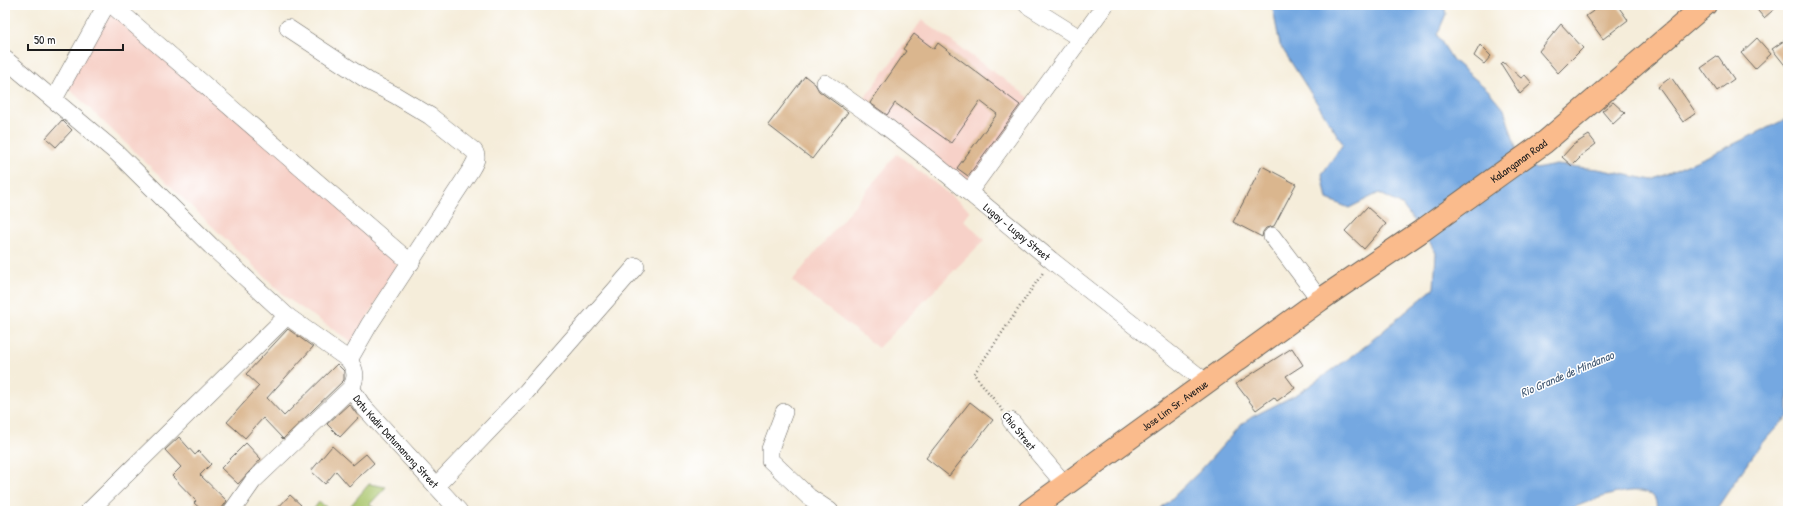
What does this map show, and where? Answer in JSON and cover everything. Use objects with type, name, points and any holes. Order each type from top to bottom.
[{"type":"main road","name":"Kalanganan Road","points":[[1320,300],[1420,232],[1545,142],[1705,5]]},
{"type":"main road","name":"Jose Lim Sr. Avenue","points":[[1030,511],[1207,384],[1320,300]]},
{"type":"street","points":[[54,99],[106,5]]},
{"type":"street","points":[[112,5],[411,263]]},
{"type":"street","points":[[1027,5],[1081,39]]},
{"type":"street","points":[[970,192],[1105,5]]},
{"type":"street","points":[[288,28],[370,82],[430,116],[476,154],[476,159],[470,172],[369,325],[349,360]]},
{"type":"street","points":[[5,59],[117,152],[211,246],[287,316],[349,360],[355,370],[356,377],[351,388],[253,481],[232,511]]},
{"type":"street","name":"Lugay - Lugay Street","points":[[825,82],[883,124],[970,192],[1050,260],[1207,384]]},
{"type":"street","points":[[1272,236],[1320,300]]},
{"type":"street","points":[[436,486],[526,392],[636,266]]},
{"type":"street","points":[[88,511],[287,316]]},
{"type":"street","name":"Datu Kadir Datumanong Street","points":[[351,388],[362,405],[459,511]]},
{"type":"street","points":[[784,412],[770,449],[770,460],[809,497],[830,511]]},
{"type":"street","name":"Chio Street","points":[[1011,421],[1066,486]]},
{"type":"path","name":"Chio Street","points":[[1011,421],[974,374],[1050,260]]},
{"type":"shaded area","points":[[106,5],[405,252],[353,343],[287,298],[65,85]]},
{"type":"shaded area","points":[[922,20],[1038,104],[977,192],[861,103]]},
{"type":"shaded area","points":[[897,154],[971,211],[964,220],[984,240],[878,348],[792,281]]},
{"type":"green space","points":[[369,484],[386,487],[370,504],[377,511],[346,511]]},
{"type":"green space","points":[[319,502],[332,511],[312,511]]},
{"type":"water","name":"Rio Grande de Mindanao","points":[[1272,5],[1444,5],[1446,14],[1437,35],[1453,60],[1488,90],[1504,109],[1517,151],[1536,169],[1556,165],[1598,169],[1652,180],[1715,153],[1788,118],[1788,417],[1758,449],[1715,511],[1656,511],[1655,499],[1647,493],[1635,491],[1604,497],[1567,511],[1159,511],[1199,472],[1242,424],[1252,417],[1299,393],[1358,352],[1434,288],[1436,253],[1427,238],[1402,205],[1379,193],[1349,208],[1327,199],[1322,174],[1343,144],[1280,45]]},
{"type":"building","points":[[1602,5],[1617,5],[1628,20],[1603,39],[1586,16]]},
{"type":"building","points":[[1753,5],[1779,5],[1764,18]]},
{"type":"building","points":[[1561,24],[1583,48],[1558,73],[1539,51]]},
{"type":"building","points":[[914,34],[934,49],[938,43],[1020,105],[968,176],[957,168],[997,114],[980,101],[951,143],[895,103],[887,115],[870,103],[906,51],[903,49]]},
{"type":"building","points":[[1757,38],[1771,54],[1755,69],[1741,53]]},
{"type":"building","points":[[1788,38],[1788,69],[1772,49]]},
{"type":"building","points":[[1480,45],[1491,56],[1484,64],[1474,56]]},
{"type":"building","points":[[1718,56],[1734,79],[1717,91],[1701,68]]},
{"type":"building","points":[[1503,62],[1521,78],[1525,75],[1532,83],[1520,94],[1501,64]]},
{"type":"building","points":[[805,76],[815,84],[819,91],[848,112],[812,159],[768,125]]},
{"type":"building","points":[[1671,77],[1696,113],[1683,122],[1658,87]]},
{"type":"building","points":[[1613,102],[1625,113],[1613,124],[1602,111]]},
{"type":"building","points":[[62,120],[72,130],[56,147],[46,138]]},
{"type":"building","points":[[1589,135],[1596,144],[1579,157],[1580,158],[1572,166],[1562,157],[1573,145]]},
{"type":"building","points":[[1262,166],[1296,184],[1274,226],[1266,228],[1262,237],[1233,222]]},
{"type":"building","points":[[1367,207],[1386,224],[1364,249],[1345,231]]},
{"type":"building","points":[[288,329],[313,347],[267,398],[284,416],[337,364],[344,371],[344,380],[283,439],[263,418],[245,438],[227,422],[259,386],[246,374]]},
{"type":"building","points":[[1292,348],[1303,365],[1286,376],[1295,388],[1277,401],[1274,397],[1256,410],[1236,384]]},
{"type":"building","points":[[970,402],[993,420],[949,476],[926,458]]},
{"type":"building","points":[[349,404],[359,417],[340,437],[327,424]]},
{"type":"building","points":[[179,437],[195,455],[199,451],[211,464],[200,475],[227,501],[220,511],[203,511],[194,503],[196,501],[172,476],[181,467],[165,450]]},
{"type":"building","points":[[246,443],[261,459],[238,484],[221,468]]},
{"type":"building","points":[[332,446],[353,465],[366,454],[374,463],[349,486],[336,471],[325,484],[311,471]]},
{"type":"building","points":[[290,495],[301,505],[295,511],[275,511]]}]
